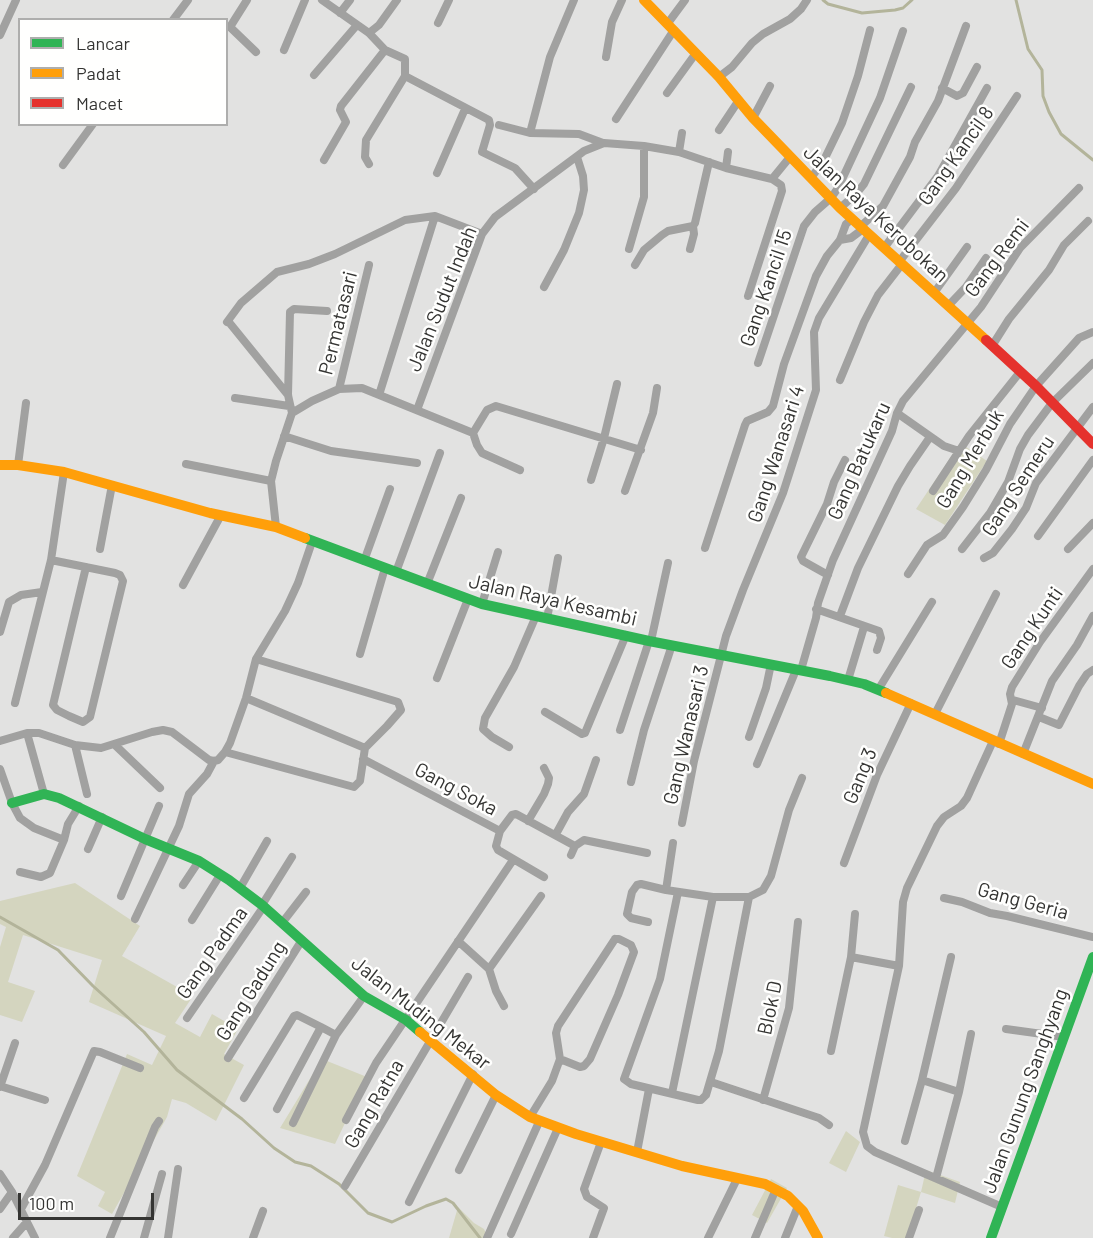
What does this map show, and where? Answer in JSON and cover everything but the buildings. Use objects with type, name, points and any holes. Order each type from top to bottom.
[{"type":"street","points":[[0,35],[16,0]]},
{"type":"street","points":[[174,18],[188,0]]},
{"type":"street","points":[[248,0],[228,29],[256,52]]},
{"type":"street","points":[[284,50],[305,0]]},
{"type":"street","points":[[322,0],[369,33],[385,50],[405,59],[405,76],[366,140],[364,149],[369,164]]},
{"type":"street","points":[[340,12],[350,0]]},
{"type":"street","points":[[369,33],[379,25],[397,0]]},
{"type":"street","points":[[438,22],[449,0]]},
{"type":"street","points":[[530,133],[550,57],[574,0]]},
{"type":"street","points":[[606,57],[612,22],[622,0]]},
{"type":"street","name":"Jalan Raya Kerobokan","points":[[644,0],[719,77],[786,162],[813,175],[840,208],[861,227],[887,244],[900,263],[948,306],[970,320],[992,346],[1093,444]]},
{"type":"street","points":[[616,119],[651,66],[685,0]]},
{"type":"street","points":[[719,77],[732,67],[752,43],[790,19],[807,0]]},
{"type":"street","points":[[314,75],[357,25]]},
{"type":"street","points":[[840,240],[851,238],[883,206],[938,101],[966,26]]},
{"type":"street","points":[[813,175],[824,160],[851,101],[870,30]]},
{"type":"street","name":"Gang Kancil 15","points":[[758,363],[804,226],[814,212],[831,198],[838,188],[880,98],[903,31]]},
{"type":"street","points":[[324,160],[346,122],[340,110],[341,106],[385,50]]},
{"type":"street","points":[[667,93],[696,53]]},
{"type":"street","points":[[942,88],[957,96],[963,93],[977,67]]},
{"type":"street","points":[[405,76],[490,122],[482,152],[515,168],[534,189]]},
{"type":"street","points":[[753,118],[770,86]]},
{"type":"street","points":[[840,208],[854,196],[869,174],[911,87]]},
{"type":"street","points":[[887,244],[938,176],[987,88]]},
{"type":"street","name":"Gang Kancil 8","points":[[840,380],[878,295],[956,188],[1017,96]]},
{"type":"street","points":[[719,130],[739,100]]},
{"type":"street","points":[[437,174],[465,109]]},
{"type":"street","points":[[499,125],[530,133],[579,134],[601,142],[644,146],[680,144],[709,162],[727,161],[773,178],[781,185],[782,191],[748,296]]},
{"type":"street","points":[[63,165],[92,126]]},
{"type":"street","name":"Jalan Sudut Indah","points":[[417,410],[482,234],[495,217],[601,142]]},
{"type":"street","points":[[629,249],[644,197],[644,146]]},
{"type":"street","points":[[544,287],[564,250],[579,213],[584,190],[583,176],[577,157]]},
{"type":"street","points":[[690,249],[694,234],[693,226],[709,162]]},
{"type":"street","points":[[773,178],[786,162]]},
{"type":"street","name":"Gang Remi","points":[[970,320],[1020,248],[1079,188]]},
{"type":"street","points":[[288,395],[227,322],[241,303],[277,272],[309,264],[335,254],[405,220],[435,216],[482,234]]},
{"type":"street","points":[[380,395],[435,216]]},
{"type":"street","points":[[992,346],[1007,322],[1049,270],[1064,245],[1088,221]]},
{"type":"street","points":[[705,548],[745,425],[747,421],[768,412],[773,406],[784,364],[806,300],[827,256],[840,240],[846,224],[861,227]]},
{"type":"street","points":[[635,265],[644,250],[662,235],[668,231],[693,226]]},
{"type":"street","name":"Gang Wanasari 4","points":[[722,654],[737,606],[783,493],[813,404],[816,390],[813,348],[816,325],[861,227]]},
{"type":"street","points":[[934,293],[967,247]]},
{"type":"street","points":[[948,306],[966,287],[987,258]]},
{"type":"street","name":"Permatasari","points":[[339,389],[369,264]]},
{"type":"street","points":[[276,527],[271,481],[291,410],[288,395],[290,312],[294,309],[327,311]]},
{"type":"street","name":"Gang Batukaru","points":[[757,764],[799,670],[833,560],[892,431],[897,413],[903,401],[970,320]]},
{"type":"street","name":"Gang Merbuk","points":[[908,574],[927,545],[943,535],[963,507],[1035,386],[1079,338],[1093,332]]},
{"type":"street","points":[[962,549],[990,513],[1011,476],[1020,448],[1052,403],[1093,363]]},
{"type":"street","points":[[933,491],[959,451],[1020,372]]},
{"type":"street","points":[[591,480],[617,384]]},
{"type":"street","points":[[236,398],[291,410],[339,389],[362,388],[473,433],[482,453],[520,470]]},
{"type":"street","points":[[625,491],[641,450],[657,388]]},
{"type":"street","points":[[18,465],[26,403]]},
{"type":"street","points":[[473,433],[487,410],[496,406],[641,450]]},
{"type":"street","name":"Gang Semeru","points":[[984,558],[993,553],[1012,529],[1026,508],[1036,483],[1093,407]]},
{"type":"street","points":[[897,413],[944,446],[959,451]]},
{"type":"street","points":[[284,436],[331,451],[417,463]]},
{"type":"street","points":[[840,616],[858,568],[898,486],[930,437]]},
{"type":"street","points":[[396,572],[440,453]]},
{"type":"street","points":[[828,575],[803,561],[801,557],[845,460]]},
{"type":"street","points":[[1038,536],[1093,460]]},
{"type":"street","points":[[186,464],[271,481]]},
{"type":"street","name":"Jalan Raya Kesambi","points":[[0,465],[18,465],[64,472],[221,515],[276,527],[482,604],[650,641],[848,680],[911,704],[1093,784]]},
{"type":"street","points":[[15,703],[51,560],[64,472]]},
{"type":"street","points":[[100,549],[112,485]]},
{"type":"street","points":[[364,561],[390,489]]},
{"type":"street","points":[[427,584],[461,498]]},
{"type":"street","points":[[183,585],[221,515]]},
{"type":"street","points":[[1068,549],[1093,523]]},
{"type":"street","points":[[135,919],[169,849],[189,794],[207,774],[214,761],[225,752],[246,698],[256,660],[298,584],[312,542]]},
{"type":"street","points":[[482,604],[498,552]]},
{"type":"street","points":[[509,747],[483,729],[484,718],[541,618],[558,558]]},
{"type":"street","points":[[51,560],[86,567],[120,575],[123,581],[90,717],[83,722],[52,705],[86,567]]},
{"type":"street","points":[[620,730],[650,641],[668,563]]},
{"type":"street","points":[[360,654],[385,568]]},
{"type":"street","name":"Gang Kunti","points":[[1002,1207],[875,1152],[867,1146],[863,1132],[899,966],[903,902],[907,888],[937,826],[944,817],[961,806],[968,798],[996,742],[1013,700],[1011,691],[1022,670],[1093,569]]},
{"type":"street","points":[[0,632],[9,602],[21,595],[42,592]]},
{"type":"street","points":[[934,714],[996,594]]},
{"type":"street","points":[[437,678],[468,599]]},
{"type":"street","points":[[878,690],[932,602]]},
{"type":"street","points":[[816,609],[840,616],[881,634],[877,650]]},
{"type":"street","points":[[1023,754],[1052,681],[1077,645],[1093,616]]},
{"type":"street","points":[[848,680],[864,627]]},
{"type":"street","points":[[545,712],[582,734],[585,733],[626,636]]},
{"type":"street","points":[[631,782],[644,730],[672,645]]},
{"type":"street","name":"Gang Wanasari 3","points":[[682,824],[694,761],[722,654]]},
{"type":"street","points":[[225,752],[354,787],[360,781],[365,748],[400,710],[398,702],[256,660]]},
{"type":"street","points":[[749,737],[766,688],[771,664]]},
{"type":"street","points":[[1039,717],[1059,724],[1079,686],[1087,674],[1093,670]]},
{"type":"street","points":[[246,698],[365,748]]},
{"type":"street","points":[[1013,700],[1042,708]]},
{"type":"street","name":"Gang 3","points":[[844,863],[877,776],[911,704]]},
{"type":"street","points":[[0,741],[39,733],[75,745],[100,748],[163,730],[172,732],[209,760],[214,761]]},
{"type":"street","points":[[12,803],[44,794],[27,734]]},
{"type":"street","points":[[75,745],[87,794]]},
{"type":"street","points":[[115,745],[160,788]]},
{"type":"street","name":"Gang Soka","points":[[363,759],[500,831],[496,846],[498,850],[544,877]]},
{"type":"street","points":[[556,834],[568,812],[584,794],[596,760]]},
{"type":"street","points":[[528,820],[548,784],[549,778],[544,768]]},
{"type":"street","points":[[0,769],[12,803],[25,823],[64,840]]},
{"type":"street","points":[[648,922],[631,918],[627,914],[635,887],[641,884],[713,897],[749,897],[763,890],[768,885],[789,810],[802,778]]},
{"type":"street","name":"Jalan Muding Mekar","points":[[44,794],[79,806],[145,839],[199,861],[240,888],[364,996],[406,1020],[496,1095],[535,1119],[601,1142],[682,1166],[765,1184],[788,1196],[798,1206],[818,1238]]},
{"type":"street","points":[[20,872],[41,877],[50,873],[68,824],[79,806]]},
{"type":"street","points":[[121,896],[159,807]]},
{"type":"street","points":[[500,831],[514,814],[556,834],[575,846]]},
{"type":"street","points":[[88,849],[102,818]]},
{"type":"street","points":[[571,855],[575,846],[587,840],[647,854]]},
{"type":"street","points":[[240,888],[267,841]]},
{"type":"street","points":[[666,890],[673,843]]},
{"type":"street","name":"Gang Padma","points":[[187,1018],[263,906],[292,857]]},
{"type":"street","points":[[346,1120],[376,1063],[513,860]]},
{"type":"street","points":[[183,885],[199,861]]},
{"type":"street","points":[[192,920],[220,875]]},
{"type":"street","points":[[282,923],[306,892]]},
{"type":"street","points":[[678,892],[660,979],[624,1076],[626,1082],[702,1100],[711,1082],[732,991],[749,897]]},
{"type":"street","points":[[489,969],[541,896]]},
{"type":"street","points":[[672,1093],[713,897]]},
{"type":"street","name":"Gang Geria","points":[[944,898],[963,902],[990,914],[1014,917],[1093,937]]},
{"type":"street","points":[[831,1051],[852,957],[855,914]]},
{"type":"street","name":"Blok D","points":[[763,1100],[789,1008],[798,922]]},
{"type":"street","points":[[487,1238],[560,1059],[556,1033],[558,1026],[612,942],[619,939],[631,945],[634,952],[629,966],[587,1064],[580,1067],[560,1059]]},
{"type":"street","name":"Gang Gadung","points":[[228,1058],[302,940]]},
{"type":"street","points":[[458,941],[489,969],[504,1006]]},
{"type":"street","points":[[852,957],[899,966]]},
{"type":"street","points":[[905,1141],[951,957]]},
{"type":"street","name":"Jalan Gunung Sanghyang","points":[[991,1238],[1093,957]]},
{"type":"street","name":"Gang Ratna","points":[[345,1186],[468,976]]},
{"type":"street","points":[[293,1123],[336,1035],[364,996]]},
{"type":"street","points":[[244,1098],[294,1016],[297,1015],[336,1035]]},
{"type":"street","points":[[277,1109],[321,1027]]},
{"type":"street","points":[[1006,1029],[1064,1037]]},
{"type":"street","points":[[936,1178],[971,1034]]},
{"type":"street","points":[[15,1043],[0,1086],[45,1100]]},
{"type":"street","points":[[21,1209],[45,1165],[94,1051],[140,1068]]},
{"type":"street","points":[[409,1202],[473,1074]]},
{"type":"street","points":[[922,1080],[958,1092]]},
{"type":"street","points":[[711,1082],[819,1118],[829,1125]]},
{"type":"street","points":[[637,1152],[649,1089]]},
{"type":"street","points":[[459,1170],[496,1095]]},
{"type":"street","points":[[110,1238],[159,1121]]},
{"type":"street","points":[[511,1234],[558,1128]]},
{"type":"street","points":[[593,1238],[604,1208],[587,1197],[584,1189],[601,1142]]},
{"type":"street","points":[[168,1238],[178,1169]]},
{"type":"street","points":[[0,1174],[12,1192],[35,1238]]},
{"type":"street","points":[[144,1238],[162,1174]]},
{"type":"street","points":[[708,1238],[737,1179]]},
{"type":"street","points":[[755,1238],[776,1189]]},
{"type":"street","points":[[0,1209],[12,1192]]},
{"type":"street","points":[[785,1238],[798,1206]]},
{"type":"street","points":[[909,1238],[919,1210]]},
{"type":"street","points":[[253,1238],[263,1211]]},
{"type":"street","points":[[14,1238],[27,1222]]},
{"type":"green space","points":[[960,443],[987,461],[945,525],[916,509]]},
{"type":"green space","points":[[75,883],[140,926],[122,956],[193,996],[175,1023],[200,1037],[212,1014],[238,1029],[224,1054],[244,1065],[216,1121],[186,1103],[172,1099],[167,1117],[112,1214],[98,1206],[105,1192],[77,1176],[127,1054],[152,1065],[166,1036],[89,1002],[102,960],[23,935],[8,982],[35,991],[22,1022],[0,1015],[0,947],[6,927],[0,924],[0,901]]},
{"type":"green space","points":[[322,1059],[367,1077],[335,1144],[280,1128]]},
{"type":"green space","points":[[846,1131],[860,1142],[846,1172],[829,1163]]},
{"type":"green space","points":[[926,1170],[960,1182],[955,1203],[921,1192]]},
{"type":"green space","points":[[771,1179],[787,1188],[767,1223],[752,1215]]},
{"type":"green space","points":[[898,1185],[921,1192],[907,1238],[884,1236]]},
{"type":"green space","points":[[458,1207],[474,1223],[484,1229],[488,1238],[449,1238]]},
{"type":"waterway","points":[[823,0],[828,4],[862,13],[903,8],[912,0]]},
{"type":"waterway","points":[[1016,0],[1028,49],[1042,70],[1043,96],[1049,112],[1061,134],[1093,160]]},
{"type":"waterway","points":[[0,917],[58,950],[93,986],[144,1032],[177,1070],[242,1119],[274,1148],[295,1162],[311,1166],[339,1184],[368,1213],[392,1222],[446,1199],[453,1203],[480,1238]]},
{"type":"traffic: fast","points":[[305,538],[482,604],[649,641],[830,676],[864,684],[886,693]]},
{"type":"traffic: fast","points":[[12,803],[44,794],[59,798],[145,839],[199,861],[262,905],[364,996],[406,1020],[420,1032]]},
{"type":"traffic: fast","points":[[991,1238],[1093,957]]},
{"type":"traffic: slow","points":[[644,0],[840,208],[986,340]]},
{"type":"traffic: slow","points":[[0,465],[18,465],[64,472],[210,513],[276,527],[305,538]]},
{"type":"traffic: slow","points":[[886,693],[1093,784]]},
{"type":"traffic: slow","points":[[420,1032],[496,1095],[530,1117],[576,1134],[682,1166],[765,1184],[788,1196],[803,1211],[818,1238]]},
{"type":"traffic: jam","points":[[986,340],[1036,386],[1093,444]]}]
